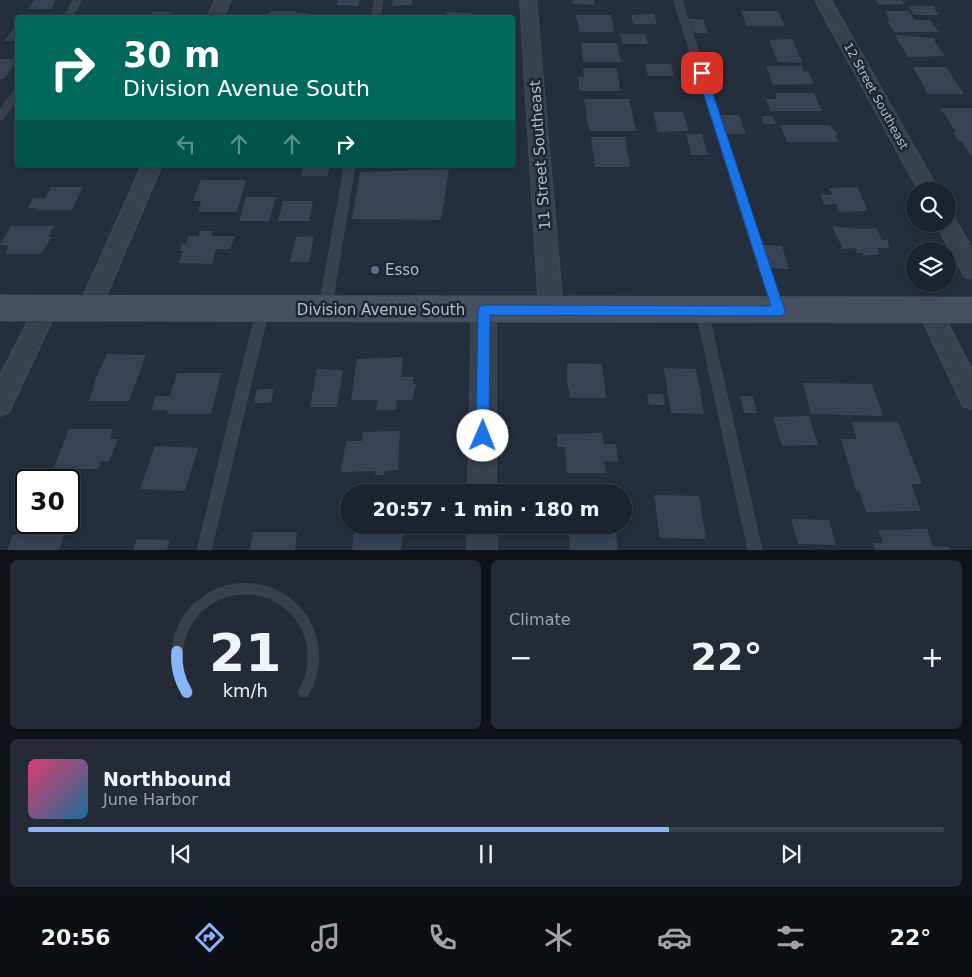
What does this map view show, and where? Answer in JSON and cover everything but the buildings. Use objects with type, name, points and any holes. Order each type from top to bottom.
[{"type":"street","points":[[216,15],[223,0]]},
{"type":"street","name":"11 Street Southeast","points":[[528,0],[551,310]]},
{"type":"street","name":"12 Street Southeast","points":[[823,0],[924,182]]},
{"type":"street","points":[[90,308],[151,167]]},
{"type":"street","points":[[951,232],[972,269]]},
{"type":"street","name":"Division Avenue South","points":[[0,308],[702,311],[972,310]]},
{"type":"street","points":[[0,404],[46,308]]},
{"type":"street","points":[[482,484],[484,310]]},
{"type":"street","points":[[930,311],[972,397]]},
{"type":"street","points":[[482,534],[482,550]]},
{"type":"lane","points":[[69,15],[78,0]]},
{"type":"lane","points":[[376,15],[379,0]]},
{"type":"lane","points":[[678,0],[779,311]]},
{"type":"lane","points":[[0,117],[15,95]]},
{"type":"lane","points":[[325,310],[350,167]]},
{"type":"lane","points":[[204,550],[263,309]]},
{"type":"lane","points":[[702,311],[755,550]]},
{"type":"place","name":"Esso","points":[[375,270]]},
{"type":"route","points":[[483,436],[484,310],[779,311],[702,73]]}]
